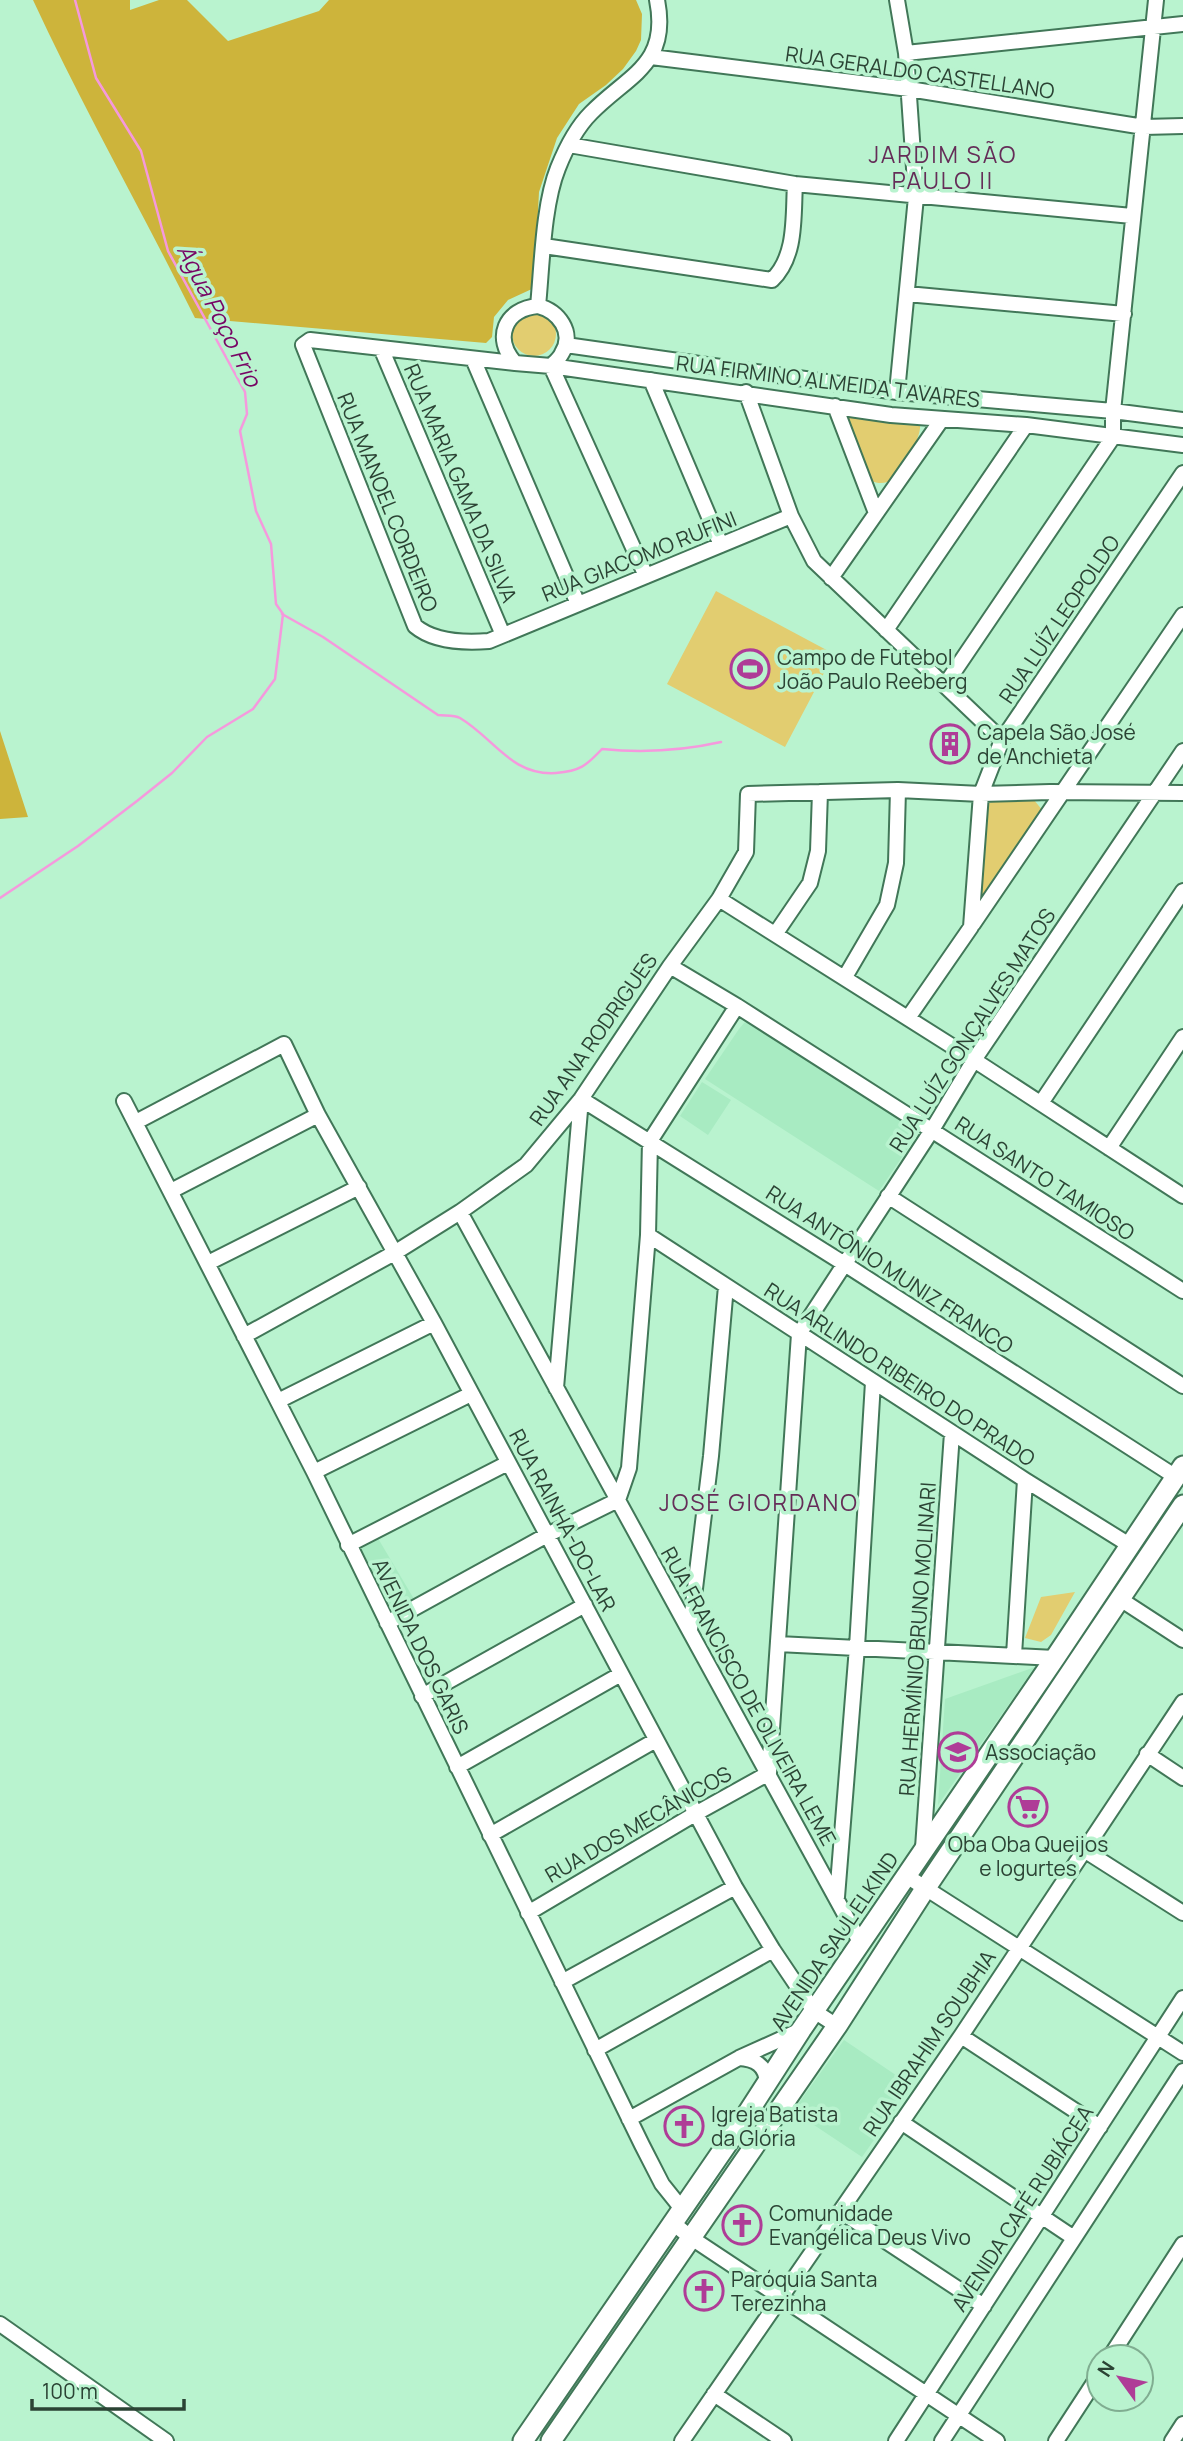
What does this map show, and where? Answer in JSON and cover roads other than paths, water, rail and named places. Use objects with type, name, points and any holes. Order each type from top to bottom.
[{"type":"main road","name":"AVENIDA SAUL ELKIND","points":[[523,2441],[678,2216],[923,1848],[1055,1658],[1179,1472]]},
{"type":"main road","points":[[551,2441],[837,2025],[925,1888],[1120,1599],[1180,1515]]},
{"type":"street","points":[[538,306],[553,182],[582,123],[630,81],[651,57],[659,22],[657,0]]},
{"type":"street","points":[[897,0],[906,53],[916,197],[897,392]]},
{"type":"street","points":[[945,685],[1113,436],[1113,411],[1132,216],[1156,0]]},
{"type":"street","points":[[906,53],[1183,24]]},
{"type":"street","name":"RUA GERALDO CASTELLANO","points":[[651,57],[909,89],[1144,127],[1183,126]]},
{"type":"street","points":[[569,145],[795,184],[1132,216]]},
{"type":"street","points":[[544,246],[772,279],[782,270],[790,250],[795,184]]},
{"type":"street","points":[[906,295],[1124,314]]},
{"type":"street","points":[[515,363],[504,346],[506,326],[518,311],[538,306],[556,315],[563,323],[566,345],[551,366],[646,576]]},
{"type":"street","name":"RUA FIRMINO ALMEIDA TAVARES","points":[[303,348],[305,342],[310,340],[551,366],[746,392],[835,407],[1026,425],[1183,445]]},
{"type":"street","name":"RUA FIRMINO ALMEIDA TAVARES","points":[[566,345],[897,392],[1113,411],[1183,420]]},
{"type":"street","name":"RUA MANOEL CORDEIRO","points":[[303,348],[415,626],[439,637],[467,642],[489,641],[503,635]]},
{"type":"street","name":"RUA MARIA GAMA DA SILVA","points":[[381,348],[503,635]]},
{"type":"street","points":[[473,359],[578,604]]},
{"type":"street","points":[[651,380],[721,545]]},
{"type":"street","points":[[746,392],[790,516],[814,561],[1002,740]]},
{"type":"street","points":[[835,407],[876,513]]},
{"type":"street","points":[[831,578],[942,419]]},
{"type":"street","points":[[886,630],[1026,425]]},
{"type":"street","name":"RUA LUÍZ LEOPOLDO","points":[[971,927],[981,794],[1002,740],[1183,473]]},
{"type":"street","name":"RUA GIACOMO RUFINI","points":[[503,635],[790,516]]},
{"type":"street","points":[[908,1018],[1183,615]]},
{"type":"street","name":"RUA LUÍZ GONÇALVES MATOS","points":[[799,1334],[932,1130],[974,1060],[1183,751]]},
{"type":"street","points":[[845,977],[887,905],[896,863],[898,790]]},
{"type":"street","points":[[776,933],[810,883],[818,851],[820,792],[898,790],[981,794],[1183,793]]},
{"type":"street","name":"RUA ANA RODRIGUES","points":[[244,1336],[396,1252],[460,1212],[526,1165],[581,1099],[670,965],[719,899],[746,852],[748,794],[820,792]]},
{"type":"street","points":[[1041,1103],[1183,891]]},
{"type":"street","points":[[719,899],[1109,1147],[1180,1189]]},
{"type":"street","name":"RUA SANTO TAMIOSO","points":[[670,965],[1183,1291]]},
{"type":"street","points":[[387,1623],[547,1535],[618,1500],[629,1468],[648,1235],[650,1141],[737,1006]]},
{"type":"street","points":[[1109,1147],[1183,1037]]},
{"type":"street","name":"RUA RAINHA-DO-LAR","points":[[136,1122],[284,1044],[318,1115],[396,1252],[735,1887],[814,2011]]},
{"type":"street","points":[[556,1388],[581,1099]]},
{"type":"street","name":"RUA ANTÔNIO MUNIZ FRANCO","points":[[581,1099],[1179,1472]]},
{"type":"street","name":"AVENIDA DOS GARIS","points":[[124,1101],[314,1472],[629,2119],[691,2237],[997,2441]]},
{"type":"street","points":[[171,1191],[318,1115]]},
{"type":"street","points":[[208,1263],[359,1187]]},
{"type":"street","points":[[888,1196],[1183,1386]]},
{"type":"street","name":"RUA FRANCISCO DE OLIVEIRA LEME","points":[[460,1212],[860,1942]]},
{"type":"street","name":"RUA ARLINDO RIBEIRO DO PRADO","points":[[648,1235],[1131,1546]]},
{"type":"street","points":[[690,1630],[711,1456],[726,1286]]},
{"type":"street","points":[[278,1401],[434,1323]]},
{"type":"street","points":[[769,1773],[799,1334]]},
{"type":"street","points":[[837,1898],[857,1647],[873,1382]]},
{"type":"street","points":[[314,1472],[471,1394]]},
{"type":"street","name":"RUA HERMÍNIO BRUNO MOLINARI","points":[[923,1848],[952,1433]]},
{"type":"street","points":[[348,1545],[508,1463]]},
{"type":"street","points":[[1014,1656],[1025,1480]]},
{"type":"street","points":[[1120,1599],[1183,1640]]},
{"type":"street","points":[[422,1696],[585,1605]]},
{"type":"street","points":[[778,1644],[1055,1658]]},
{"type":"street","points":[[457,1767],[621,1674]]},
{"type":"street","name":"RUA IBRAHIM SOUBHIA","points":[[682,2441],[961,2036],[1183,1702]]},
{"type":"street","points":[[490,1835],[656,1740]]},
{"type":"street","points":[[1147,1755],[1183,1778]]},
{"type":"street","name":"RUA DOS MECÂNICOS","points":[[528,1913],[769,1773]]},
{"type":"street","points":[[1084,1850],[1183,1913]]},
{"type":"street","points":[[905,1875],[1183,2053]]},
{"type":"street","points":[[562,1982],[735,1887]]},
{"type":"street","points":[[595,2050],[773,1950]]},
{"type":"street","name":"AVENIDA CAFÉ RUBIÁCEA","points":[[896,2441],[1183,1998]]},
{"type":"street","points":[[814,2011],[837,2025]]},
{"type":"street","points":[[629,2119],[739,2058],[801,2030]]},
{"type":"street","points":[[961,2036],[1100,2127]]},
{"type":"street","points":[[739,2058],[752,2059],[761,2066],[766,2073],[767,2083]]},
{"type":"street","points":[[942,2441],[1183,2071]]},
{"type":"street","points":[[901,2122],[1074,2238]]},
{"type":"street","points":[[840,2211],[984,2306]]},
{"type":"street","points":[[1119,2343],[1183,2244]]},
{"type":"street","points":[[0,2325],[166,2441]]},
{"type":"street","points":[[714,2394],[784,2441]]},
{"type":"street","points":[[1056,2441],[1085,2396]]},
{"type":"street","points":[[1172,2441],[1183,2424]]},
{"type":"waterway","name":"Água Poço Frio","points":[[0,898],[78,846],[137,801],[172,773],[207,737],[253,709],[275,679],[283,614],[276,604],[271,544],[256,511],[240,431],[247,414],[245,392],[168,251],[141,151],[96,78],[75,0]]},
{"type":"waterway","points":[[282,614],[323,637],[438,715],[460,718],[515,762],[540,772],[556,773],[577,769],[587,764],[602,749],[662,750],[721,742]]},
{"type":"place","name":"Campo de Futebol João Paulo Reeberg","points":[[750,669]]},
{"type":"place","name":"Capela São José de Anchieta","points":[[950,744]]},
{"type":"place","name":"Associação","points":[[958,1752]]},
{"type":"place","name":"Oba Oba Queijos e Iogurtes","points":[[1028,1807]]},
{"type":"place","name":"Igreja Batista da Glória","points":[[684,2126]]},
{"type":"place","name":"Comunidade Evangélica Deus Vivo","points":[[742,2225]]},
{"type":"place","name":"Paróquia Santa Terezinha","points":[[704,2291]]},
{"type":"district","name":"JARDIM SÃO PAULO II","points":[[943,167]]},
{"type":"district","name":"JOSÉ GIORDANO","points":[[759,1502]]}]
